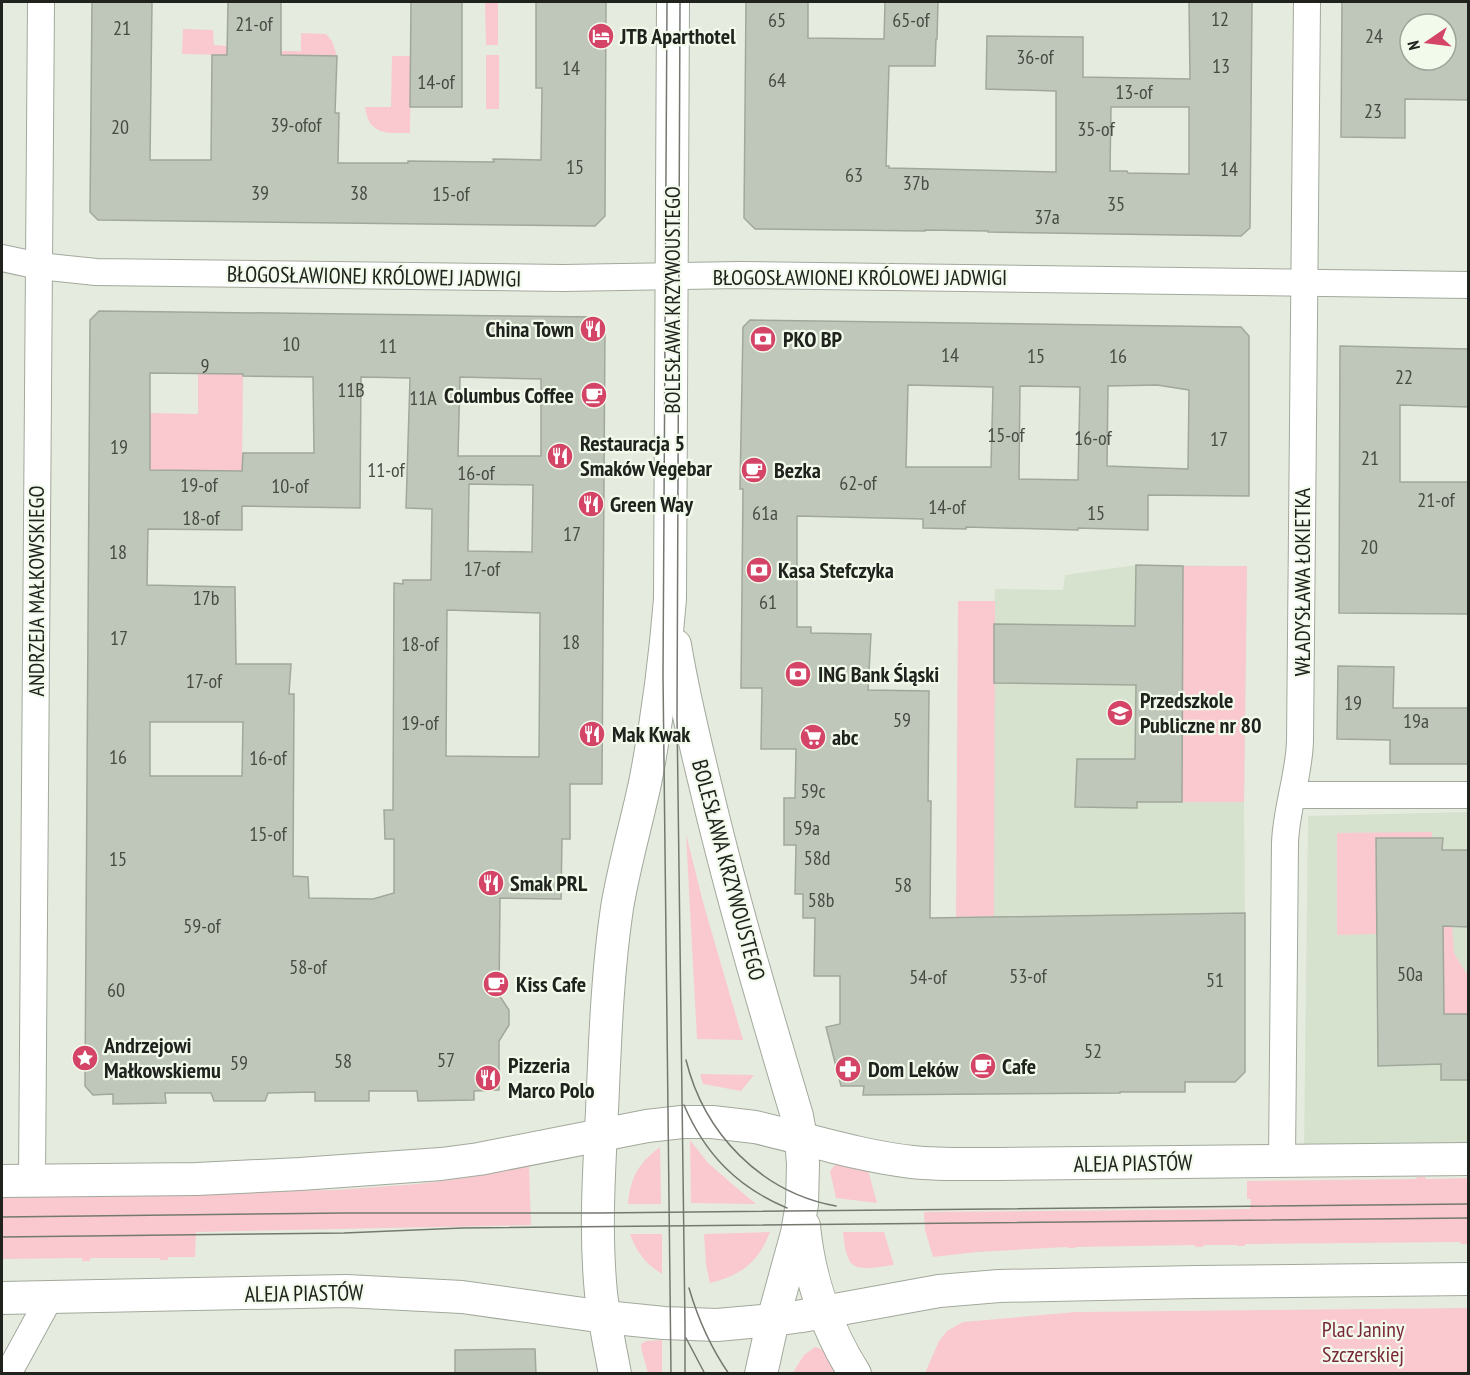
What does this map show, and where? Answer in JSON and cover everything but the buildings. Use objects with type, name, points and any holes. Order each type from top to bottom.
[{"type":"street","name":"BOLESŁAWA KRZYWOUSTEGO","points":[[604,1317],[598,1238],[605,1025],[616,918],[645,783],[664,666],[670,599],[673,2]]},
{"type":"street","name":"WŁADYSŁAWA ŁOKIETKA","points":[[1282,1160],[1285,843],[1287,820],[1299,762],[1300,741],[1307,2]]},
{"type":"street","name":"ANDRZEJA MAŁKOWSKIEGO","points":[[17,1181],[39,266],[41,5]]},
{"type":"street","name":"BŁOGOSŁAWIONEJ KRÓLOWEJ JADWIGI","points":[[2,258],[39,266],[96,272],[563,278],[740,275],[1468,285]]},
{"type":"street","name":"BOLESŁAWA KRZYWOUSTEGO","points":[[670,599],[682,683],[713,816],[741,924],[797,1116],[803,1164],[802,1204]]},
{"type":"street","points":[[1293,795],[1468,795]]},
{"type":"street","name":"ALEJA PIASTÓW","points":[[601,1135],[647,1126],[701,1121],[746,1125],[888,1158],[941,1163],[1087,1164],[1468,1159]]},
{"type":"street","points":[[17,1181],[196,1179],[441,1164],[479,1159],[601,1135]]},
{"type":"street","points":[[802,1204],[807,1253],[824,1312],[855,1374]]},
{"type":"street","points":[[760,1374],[797,1233],[802,1204]]},
{"type":"street","points":[[773,1320],[939,1291],[999,1286],[1468,1279]]},
{"type":"street","name":"ALEJA PIASTÓW","points":[[2,1298],[384,1292],[481,1299],[604,1317],[692,1325],[773,1320]]},
{"type":"street","points":[[8,1374],[50,1297]]},
{"type":"street","points":[[604,1317],[615,1374]]},
{"type":"street","points":[[604,1317],[629,1374]]},
{"type":"shaded area","name":"Przedszkole Publiczne nr 80","points":[[1136,565],[1247,566],[1245,913],[994,916],[995,589],[1063,590],[1065,575]]},
{"type":"shaded area","points":[[1468,812],[1468,1148],[1304,1148],[1308,816]]},
{"type":"green space","points":[[485,2],[498,2],[498,45],[486,45]]},
{"type":"green space","points":[[183,29],[213,30],[214,45],[227,46],[227,55],[182,54]]},
{"type":"green space","points":[[301,33],[326,34],[332,41],[337,56],[281,55],[281,51],[301,51]]},
{"type":"green space","points":[[486,55],[499,55],[499,109],[486,109]]},
{"type":"green space","points":[[392,56],[411,56],[410,133],[380,131],[370,123],[367,116],[365,107],[391,107]]},
{"type":"green space","points":[[198,373],[243,374],[242,471],[150,481],[150,413],[198,414]]},
{"type":"green space","points":[[1183,566],[1247,566],[1244,802],[1182,802]]},
{"type":"green space","points":[[958,601],[995,601],[994,916],[956,917]]},
{"type":"green space","points":[[1432,832],[1432,838],[1377,838],[1377,934],[1337,935],[1337,833]]},
{"type":"green space","points":[[686,834],[703,902],[743,1040],[697,1039]]},
{"type":"green space","points":[[1452,926],[1454,953],[1468,976],[1468,1014],[1444,1014],[1443,927]]},
{"type":"green space","points":[[700,1074],[754,1075],[741,1091],[703,1084]]},
{"type":"green space","points":[[690,1140],[708,1163],[756,1204],[691,1203]]},
{"type":"green space","points":[[660,1147],[661,1204],[628,1204],[633,1178],[646,1159]]},
{"type":"green space","points":[[839,1164],[868,1170],[877,1203],[836,1198],[830,1171]]},
{"type":"green space","points":[[529,1166],[531,1225],[196,1232],[195,1257],[168,1257],[168,1260],[90,1258],[90,1261],[82,1261],[82,1258],[2,1259],[2,1195],[336,1190],[418,1184]]},
{"type":"green space","points":[[1417,1177],[1426,1179],[1468,1178],[1468,1244],[1460,1242],[1067,1247],[933,1257],[925,1230],[924,1212],[1250,1209],[1251,1199],[1247,1199],[1247,1181],[1416,1179]]},
{"type":"green space","points":[[770,1232],[760,1252],[747,1266],[731,1276],[710,1283],[704,1234]]},
{"type":"green space","points":[[843,1232],[884,1232],[894,1265],[863,1268],[852,1264],[847,1254]]},
{"type":"green space","points":[[630,1234],[662,1234],[662,1274],[635,1247]]},
{"type":"green space","name":"Plac Janiny Szczerskiej","points":[[1468,1308],[1468,1373],[925,1373],[939,1341],[947,1331],[963,1322],[1076,1312]]},
{"type":"green space","points":[[662,1340],[662,1373],[648,1373],[641,1344],[646,1341]]},
{"type":"green space","points":[[815,1347],[826,1353],[834,1373],[792,1374],[804,1355]]},
{"type":"tram line","points":[[667,2],[663,675],[671,1374]]},
{"type":"tram line","points":[[680,2],[677,716],[685,1374]]},
{"type":"tram line","points":[[686,1060],[694,1087],[706,1112],[721,1135],[739,1155],[760,1173],[783,1188],[808,1199],[836,1206]]},
{"type":"tram line","points":[[684,1105],[702,1139],[725,1167],[753,1190],[787,1208]]},
{"type":"tram line","points":[[2,1217],[1468,1204]]},
{"type":"tram line","points":[[2,1237],[344,1233],[462,1228],[1468,1218]]},
{"type":"tram line","points":[[689,1288],[706,1333],[729,1374]]},
{"type":"tram line","points":[[686,1338],[705,1374]]},
{"type":"place","name":"JTB Aparthotel","points":[[601,36]]},
{"type":"place","name":"China Town","points":[[593,329]]},
{"type":"place","name":"PKO BP","points":[[763,339]]},
{"type":"place","name":"Columbus Coffee","points":[[594,395]]},
{"type":"place","name":"Restauracja 5 Smaków Vegebar","points":[[560,456]]},
{"type":"place","name":"Bezka","points":[[754,470]]},
{"type":"place","name":"Green Way","points":[[591,504]]},
{"type":"place","name":"Kasa Stefczyka","points":[[759,570]]},
{"type":"place","name":"ING Bank Śląski","points":[[798,674]]},
{"type":"place","name":"Przedszkole Publiczne nr 80","points":[[1120,713]]},
{"type":"place","name":"Mak Kwak","points":[[592,734]]},
{"type":"place","name":"abc","points":[[813,737]]},
{"type":"place","name":"Smak PRL","points":[[491,883]]},
{"type":"place","name":"Kiss Cafe","points":[[496,984]]},
{"type":"place","name":"Andrzejowi Małkowskiemu","points":[[85,1058]]},
{"type":"place","name":"Cafe","points":[[983,1066]]},
{"type":"place","name":"Dom Leków","points":[[848,1069]]},
{"type":"place","name":"Pizzeria Marco Polo","points":[[488,1078]]}]
